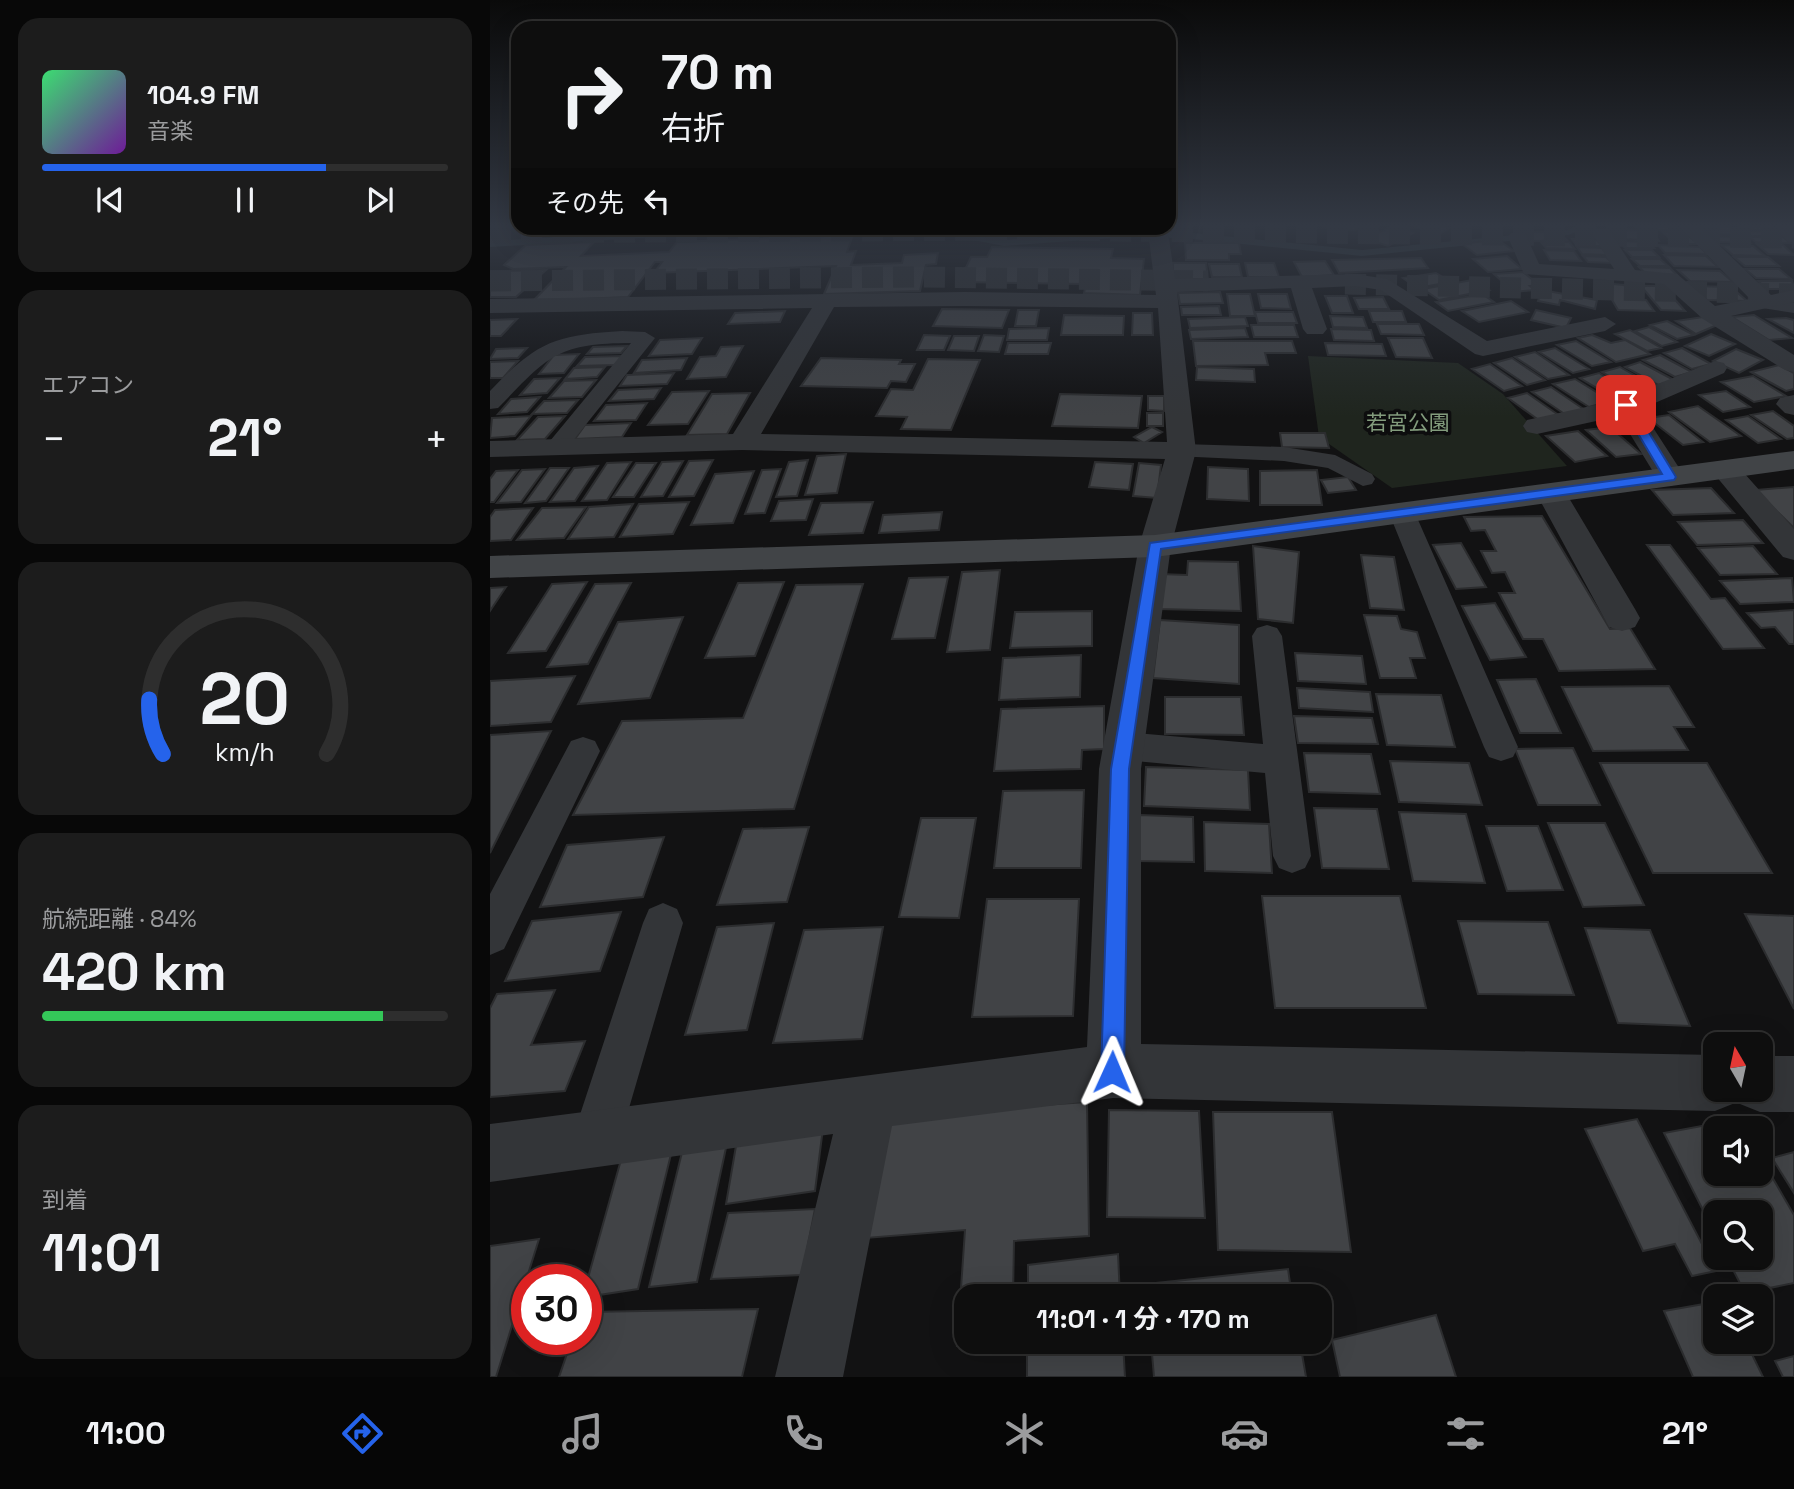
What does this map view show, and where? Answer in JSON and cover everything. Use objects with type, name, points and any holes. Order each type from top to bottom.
[{"type":"street","points":[[1112,1072],[1120,769],[1155,546],[1182,451],[1166,288]]},
{"type":"street","points":[[490,306],[1167,294],[1231,288]]},
{"type":"street","points":[[1302,288],[1315,329]]},
{"type":"street","points":[[1392,288],[1483,349],[1605,324]]},
{"type":"street","points":[[1682,288],[1711,314],[1794,365]]},
{"type":"street","points":[[1753,288],[1768,303]]},
{"type":"street","points":[[1711,314],[1794,296]]},
{"type":"street","points":[[742,442],[827,301]]},
{"type":"street","points":[[1537,426],[1626,405],[1715,368]]},
{"type":"street","points":[[1626,405],[1670,477]]},
{"type":"street","points":[[490,449],[742,442],[1182,451]]},
{"type":"street","points":[[490,567],[1155,546],[1794,460]]},
{"type":"street","points":[[1726,470],[1794,549]]},
{"type":"street","points":[[1551,493],[1622,618]]},
{"type":"street","points":[[490,1153],[869,1101],[1112,1072],[1703,1083]]},
{"type":"street","points":[[1773,1084],[1794,1084]]},
{"type":"street","points":[[809,1377],[869,1101]]},
{"type":"lane","points":[[1768,303],[1794,308]]},
{"type":"lane","points":[[490,404],[543,352],[594,339],[629,335],[645,338],[556,447]]},
{"type":"lane","points":[[1182,451],[1284,454],[1335,461],[1363,479]]},
{"type":"lane","points":[[1402,513],[1500,747]]},
{"type":"lane","points":[[1267,636],[1292,856]]},
{"type":"lane","points":[[1124,746],[1283,760]]},
{"type":"lane","points":[[490,935],[583,751]]},
{"type":"lane","points":[[596,1139],[663,923]]},
{"type":"green space","name":"若宮公園","points":[[1308,356],[1458,363],[1503,394],[1567,466],[1392,488],[1319,437]]},
{"type":"building","points":[[490,288],[526,288],[516,297],[490,297]]},
{"type":"building","points":[[545,288],[635,288],[628,297],[533,301]]},
{"type":"building","points":[[826,288],[921,288],[920,291],[824,294]]},
{"type":"building","points":[[1085,288],[1141,288],[1140,295],[1084,293]]},
{"type":"building","points":[[1486,288],[1489,290],[1439,300],[1423,289]]},
{"type":"building","points":[[1510,288],[1535,290],[1514,292]]},
{"type":"building","points":[[1605,288],[1626,288],[1634,299],[1646,300],[1654,311],[1618,310]]},
{"type":"building","points":[[1643,288],[1665,288],[1685,311],[1661,310]]},
{"type":"building","points":[[1695,288],[1732,288],[1747,301],[1707,300]]},
{"type":"building","points":[[1542,290],[1597,300],[1595,309],[1560,300],[1559,305],[1538,301]]},
{"type":"building","points":[[1220,292],[1223,303],[1180,304],[1178,293]]},
{"type":"building","points":[[1227,294],[1250,294],[1255,316],[1230,316]]},
{"type":"building","points":[[1258,294],[1287,294],[1291,309],[1261,308]]},
{"type":"building","points":[[1482,294],[1494,302],[1448,311],[1436,302]]},
{"type":"building","points":[[1325,296],[1347,296],[1353,313],[1332,313]]},
{"type":"building","points":[[1383,297],[1389,309],[1359,309],[1354,298]]},
{"type":"building","points":[[1511,301],[1528,312],[1479,322],[1462,311]]},
{"type":"building","points":[[1219,306],[1221,315],[1182,315],[1181,307]]},
{"type":"building","points":[[942,309],[1009,310],[1002,328],[933,326]]},
{"type":"building","points":[[1018,310],[1039,310],[1036,326],[1015,326]]},
{"type":"building","points":[[1536,310],[1571,318],[1566,328],[1531,320]]},
{"type":"building","points":[[785,311],[780,322],[728,324],[735,313]]},
{"type":"building","points":[[1369,311],[1402,311],[1406,322],[1373,322]]},
{"type":"building","points":[[1255,312],[1293,312],[1297,323],[1258,323]]},
{"type":"building","points":[[1133,313],[1152,313],[1153,335],[1132,335]]},
{"type":"building","points":[[1064,315],[1124,316],[1123,335],[1061,335]]},
{"type":"building","points":[[1754,315],[1792,338],[1769,340],[1732,317]]},
{"type":"building","points":[[1330,316],[1363,317],[1367,328],[1333,327]]},
{"type":"building","points":[[1245,317],[1248,326],[1190,328],[1188,319]]},
{"type":"building","points":[[1703,317],[1717,325],[1696,334],[1676,321]]},
{"type":"building","points":[[517,319],[501,336],[490,336],[490,320]]},
{"type":"building","points":[[1768,319],[1794,320],[1794,333]]},
{"type":"building","points":[[1667,321],[1694,335],[1677,339],[1650,325]]},
{"type":"building","points":[[1377,324],[1419,324],[1424,335],[1381,334]]},
{"type":"building","points":[[1251,325],[1294,325],[1298,337],[1254,337]]},
{"type":"building","points":[[1649,327],[1677,342],[1662,346],[1635,331]]},
{"type":"building","points":[[1049,328],[1047,340],[1007,340],[1009,329]]},
{"type":"building","points":[[1245,328],[1248,337],[1191,339],[1189,330]]},
{"type":"building","points":[[1331,329],[1371,330],[1374,341],[1334,340]]},
{"type":"building","points":[[1630,330],[1661,348],[1647,351],[1615,334]]},
{"type":"building","points":[[1711,334],[1735,344],[1709,356],[1685,346]]},
{"type":"building","points":[[924,335],[950,336],[944,350],[917,350]]},
{"type":"building","points":[[984,335],[1004,336],[999,352],[978,351]]},
{"type":"building","points":[[1592,335],[1611,343],[1625,340],[1650,354],[1616,362],[1578,338]]},
{"type":"building","points":[[954,336],[979,336],[974,351],[948,350]]},
{"type":"building","points":[[702,338],[692,354],[649,356],[660,340]]},
{"type":"building","points":[[1388,338],[1423,338],[1432,358],[1396,357]]},
{"type":"building","points":[[1193,341],[1292,341],[1296,353],[1265,353],[1268,365],[1196,366]]},
{"type":"building","points":[[1576,341],[1611,362],[1592,366],[1557,345]]},
{"type":"building","points":[[1008,343],[1051,343],[1048,354],[1005,354]]},
{"type":"building","points":[[1325,343],[1382,344],[1386,356],[1328,355]]},
{"type":"building","points":[[627,346],[621,353],[587,354],[593,347]]},
{"type":"building","points":[[743,346],[726,377],[687,379],[700,357],[716,356],[721,347]]},
{"type":"building","points":[[527,348],[518,358],[490,359],[496,349]]},
{"type":"building","points":[[1555,348],[1589,369],[1573,373],[1539,352]]},
{"type":"building","points":[[1682,348],[1711,364],[1692,369],[1664,353]]},
{"type":"building","points":[[1736,349],[1763,360],[1739,373],[1713,361]]},
{"type":"building","points":[[1535,352],[1569,375],[1548,379],[1515,357]]},
{"type":"building","points":[[579,354],[564,373],[539,374],[554,355]]},
{"type":"building","points":[[1660,355],[1692,372],[1675,377],[1643,360]]},
{"type":"building","points":[[622,356],[615,365],[577,366],[585,357]]},
{"type":"building","points":[[687,358],[681,370],[634,373],[642,360]]},
{"type":"building","points":[[821,358],[901,360],[899,364],[915,364],[906,382],[891,381],[887,388],[801,386]]},
{"type":"building","points":[[1512,358],[1545,380],[1527,385],[1494,363]]},
{"type":"building","points":[[928,359],[980,360],[951,430],[901,429],[907,417],[876,416],[891,389],[913,390]]},
{"type":"building","points":[[518,361],[503,378],[490,378],[490,362]]},
{"type":"building","points":[[1640,362],[1674,380],[1658,385],[1625,367]]},
{"type":"building","points":[[1490,364],[1522,386],[1504,391],[1472,369]]},
{"type":"building","points":[[1779,365],[1794,373],[1794,389],[1786,391],[1751,372]]},
{"type":"building","points":[[605,367],[597,377],[565,379],[574,368]]},
{"type":"building","points":[[1197,367],[1254,369],[1255,382],[1196,380]]},
{"type":"building","points":[[1620,367],[1655,387],[1637,392],[1602,372]]},
{"type":"building","points":[[674,373],[667,384],[620,386],[627,375]]},
{"type":"building","points":[[1599,373],[1634,394],[1615,399],[1580,378]]},
{"type":"building","points":[[1753,376],[1786,396],[1754,402],[1721,382]]},
{"type":"building","points":[[560,378],[547,393],[520,395],[534,379]]},
{"type":"building","points":[[1575,379],[1611,401],[1589,407],[1553,384]]},
{"type":"building","points":[[596,380],[582,397],[549,398],[564,381]]},
{"type":"building","points":[[1551,387],[1585,410],[1566,415],[1532,392]]},
{"type":"building","points":[[661,388],[654,399],[609,401],[618,390]]},
{"type":"building","points":[[709,391],[688,424],[648,425],[672,392]]},
{"type":"building","points":[[1726,391],[1750,407],[1723,412],[1699,395]]},
{"type":"building","points":[[750,393],[727,434],[687,435],[712,394]]},
{"type":"building","points":[[1527,393],[1560,416],[1540,421],[1508,398]]},
{"type":"building","points":[[1060,394],[1142,396],[1138,428],[1052,426]]},
{"type":"building","points":[[1148,396],[1164,396],[1164,411],[1148,410]]},
{"type":"building","points":[[540,397],[527,412],[498,414],[511,399]]},
{"type":"building","points":[[578,400],[567,413],[532,414],[544,401]]},
{"type":"building","points":[[647,403],[636,420],[594,421],[606,405]]},
{"type":"building","points":[[1698,406],[1741,436],[1710,442],[1669,412]]},
{"type":"building","points":[[1773,411],[1794,426],[1794,438],[1787,439],[1751,415]]},
{"type":"building","points":[[1147,413],[1163,413],[1163,426],[1147,426]]},
{"type":"building","points":[[1669,415],[1703,442],[1683,445],[1648,418]]},
{"type":"building","points":[[531,416],[515,436],[490,438],[492,418]]},
{"type":"building","points":[[565,416],[545,439],[517,440],[538,417]]},
{"type":"building","points":[[1748,416],[1781,439],[1758,443],[1726,420]]},
{"type":"building","points":[[631,423],[622,437],[575,439],[585,425]]},
{"type":"building","points":[[1152,427],[1162,432],[1144,443],[1134,437]]},
{"type":"building","points":[[1610,427],[1641,454],[1616,457],[1586,430]]},
{"type":"building","points":[[1578,431],[1607,456],[1575,462],[1546,436]]},
{"type":"building","points":[[1280,433],[1325,433],[1329,448],[1282,447]]},
{"type":"building","points":[[846,454],[837,493],[805,495],[817,456]]},
{"type":"building","points":[[713,460],[694,496],[669,497],[689,461]]},
{"type":"building","points":[[808,460],[797,496],[776,497],[789,462]]},
{"type":"building","points":[[683,461],[663,496],[641,497],[662,462]]},
{"type":"building","points":[[631,462],[607,500],[582,501],[607,463]]},
{"type":"building","points":[[1095,462],[1133,464],[1129,490],[1089,487]]},
{"type":"building","points":[[636,463],[656,463],[634,497],[613,497]]},
{"type":"building","points":[[1139,463],[1161,465],[1157,498],[1133,496]]},
{"type":"building","points":[[598,466],[575,501],[550,502],[574,468]]},
{"type":"building","points":[[1208,467],[1248,469],[1249,501],[1207,499]]},
{"type":"building","points":[[550,468],[569,468],[546,501],[525,503]]},
{"type":"building","points":[[545,469],[521,502],[497,503],[522,470]]},
{"type":"building","points":[[781,469],[765,513],[745,514],[762,470]]},
{"type":"building","points":[[518,470],[494,502],[490,502],[490,479],[496,471]]},
{"type":"building","points":[[1317,470],[1322,505],[1260,505],[1260,471]]},
{"type":"building","points":[[754,471],[733,523],[691,525],[715,474]]},
{"type":"building","points":[[1348,477],[1356,490],[1328,493],[1321,480]]},
{"type":"building","points":[[1794,487],[1794,528],[1755,490]]},
{"type":"building","points":[[1711,488],[1734,513],[1673,515],[1652,490]]},
{"type":"building","points":[[813,499],[806,520],[771,521],[779,501]]},
{"type":"building","points":[[689,502],[673,534],[620,537],[639,504]]},
{"type":"building","points":[[873,502],[863,533],[809,535],[821,503]]},
{"type":"building","points":[[633,504],[614,537],[568,539],[589,507]]},
{"type":"building","points":[[586,507],[564,538],[517,540],[542,508]]},
{"type":"building","points":[[533,508],[511,540],[490,541],[490,517],[495,510]]},
{"type":"building","points":[[942,512],[939,530],[879,533],[883,515]]},
{"type":"building","points":[[1542,516],[1610,629],[1630,628],[1655,669],[1559,671],[1543,639],[1523,639],[1499,593],[1515,593],[1505,572],[1492,573],[1481,551],[1496,551],[1485,530],[1471,531],[1464,517]]},
{"type":"building","points":[[1743,520],[1763,543],[1697,545],[1678,522]]},
{"type":"building","points":[[1461,543],[1486,587],[1456,589],[1433,545]]},
{"type":"building","points":[[1647,545],[1670,545],[1711,599],[1725,598],[1764,648],[1723,649]]},
{"type":"building","points":[[1253,546],[1299,552],[1293,623],[1258,619]]},
{"type":"building","points":[[1753,546],[1777,574],[1720,575],[1698,548]]},
{"type":"building","points":[[1361,555],[1394,557],[1404,610],[1370,608]]},
{"type":"building","points":[[1188,561],[1238,562],[1241,611],[1158,609],[1160,574],[1187,575]]},
{"type":"building","points":[[1000,570],[990,650],[947,652],[962,572]]},
{"type":"building","points":[[948,577],[935,638],[892,639],[909,578]]},
{"type":"building","points":[[1792,578],[1794,602],[1740,604],[1720,581]]},
{"type":"building","points":[[587,582],[546,651],[508,653],[552,584]]},
{"type":"building","points":[[784,582],[755,656],[705,658],[738,583]]},
{"type":"building","points":[[631,583],[588,664],[547,667],[595,584]]},
{"type":"building","points":[[863,584],[794,809],[573,815],[622,721],[743,718],[796,585]]},
{"type":"building","points":[[506,587],[490,611],[490,588]]},
{"type":"building","points":[[1495,603],[1526,657],[1490,660],[1462,606]]},
{"type":"building","points":[[1794,610],[1794,644],[1789,644],[1775,627],[1761,628],[1747,613]]},
{"type":"building","points":[[1092,611],[1092,646],[1010,648],[1015,612]]},
{"type":"building","points":[[1364,615],[1397,616],[1401,629],[1417,632],[1425,658],[1410,658],[1416,678],[1380,678]]},
{"type":"building","points":[[683,617],[650,698],[578,704],[618,622]]},
{"type":"building","points":[[1160,620],[1239,625],[1239,684],[1153,678]]},
{"type":"building","points":[[1295,653],[1362,656],[1366,684],[1298,681]]},
{"type":"building","points":[[1081,655],[1080,697],[999,700],[1003,658]]},
{"type":"building","points":[[575,676],[551,722],[490,726],[490,681]]},
{"type":"building","points":[[1536,679],[1561,733],[1520,733],[1497,680]]},
{"type":"building","points":[[1669,686],[1694,727],[1674,727],[1688,750],[1593,751],[1562,687]]},
{"type":"building","points":[[1297,688],[1370,692],[1373,712],[1299,708]]},
{"type":"building","points":[[1376,694],[1441,695],[1455,747],[1387,745]]},
{"type":"building","points":[[1165,697],[1241,697],[1244,735],[1165,734]]},
{"type":"building","points":[[1104,706],[1104,749],[1082,750],[1081,769],[994,771],[1001,709]]},
{"type":"building","points":[[1294,716],[1372,718],[1378,744],[1298,743]]},
{"type":"building","points":[[551,731],[490,853],[490,735]]},
{"type":"building","points":[[1573,748],[1600,805],[1538,805],[1515,749]]},
{"type":"building","points":[[1304,753],[1371,754],[1380,794],[1309,792]]},
{"type":"building","points":[[1390,761],[1469,763],[1482,805],[1399,802]]},
{"type":"building","points":[[1600,763],[1707,763],[1772,873],[1653,873]]},
{"type":"building","points":[[1146,767],[1248,770],[1250,810],[1144,806]]},
{"type":"building","points":[[1084,790],[1081,868],[994,868],[1003,791]]},
{"type":"building","points":[[1314,808],[1377,809],[1389,869],[1322,868]]},
{"type":"building","points":[[1399,812],[1466,814],[1485,883],[1413,881]]},
{"type":"building","points":[[1140,815],[1193,817],[1194,862],[1138,861]]},
{"type":"building","points":[[921,818],[976,818],[959,918],[899,917]]},
{"type":"building","points":[[1204,822],[1269,824],[1272,873],[1205,871]]},
{"type":"building","points":[[1548,823],[1605,823],[1644,905],[1583,907]]},
{"type":"building","points":[[1486,826],[1538,826],[1563,890],[1507,891]]},
{"type":"building","points":[[809,827],[787,902],[717,905],[743,829]]},
{"type":"building","points":[[664,837],[643,897],[540,907],[567,845]]},
{"type":"building","points":[[1262,896],[1400,896],[1426,1008],[1275,1008]]},
{"type":"building","points":[[987,899],[1079,899],[1073,1016],[972,1017]]},
{"type":"building","points":[[621,912],[600,971],[505,981],[532,921]]},
{"type":"building","points":[[1745,914],[1794,916],[1794,1009]]},
{"type":"building","points":[[1458,921],[1548,922],[1574,995],[1478,994]]},
{"type":"building","points":[[774,923],[747,1030],[685,1035],[717,927]]},
{"type":"building","points":[[883,927],[862,1039],[773,1043],[804,930]]},
{"type":"building","points":[[1585,928],[1650,930],[1690,1026],[1618,1023]]},
{"type":"building","points":[[555,990],[531,1045],[585,1041],[565,1091],[490,1097],[490,1008],[497,994]]},
{"type":"building","points":[[1087,1102],[1089,1236],[1014,1241],[1013,1284],[961,1284],[965,1230],[866,1238],[883,1116]]},
{"type":"building","points":[[1109,1110],[1199,1111],[1205,1218],[1107,1217]]},
{"type":"building","points":[[1213,1112],[1332,1112],[1351,1252],[1218,1250]]},
{"type":"building","points":[[1637,1119],[1703,1246],[1703,1270],[1716,1271],[1692,1276],[1675,1244],[1643,1251],[1585,1129]]},
{"type":"building","points":[[1703,1126],[1703,1186],[1773,1186],[1773,1179],[1794,1215],[1794,1283],[1773,1287],[1773,1284],[1740,1284],[1733,1270],[1773,1270],[1773,1200],[1703,1200],[1703,1210],[1664,1133]]},
{"type":"building","points":[[823,1128],[815,1191],[726,1204],[737,1140]]},
{"type":"building","points":[[729,1134],[697,1282],[649,1287],[685,1140]]},
{"type":"building","points":[[674,1142],[638,1289],[602,1295],[602,1264],[592,1264],[624,1149]]},
{"type":"building","points":[[1794,1152],[1794,1193],[1773,1160]]},
{"type":"building","points":[[815,1209],[802,1275],[711,1279],[728,1213]]},
{"type":"building","points":[[539,1239],[531,1264],[511,1264],[511,1329],[496,1377],[490,1377],[490,1246]]},
{"type":"building","points":[[1118,1254],[1119,1284],[1028,1284],[1028,1265]]},
{"type":"building","points":[[1288,1269],[1290,1284],[1147,1284]]},
{"type":"building","points":[[1703,1304],[1703,1354],[1752,1354],[1763,1377],[1693,1377],[1664,1311]]},
{"type":"building","points":[[758,1309],[742,1377],[559,1377],[567,1355],[602,1355],[602,1312]]},
{"type":"building","points":[[1436,1315],[1456,1377],[1340,1377],[1332,1340]]},
{"type":"building","points":[[1027,1354],[1124,1354],[1125,1377],[1027,1377]]},
{"type":"building","points":[[1152,1354],[1302,1354],[1306,1377],[1154,1377]]},
{"type":"building","points":[[1794,1356],[1794,1377],[1783,1377],[1775,1361]]},
{"type":"tunnel","points":[[1536,288],[1794,294]]},
{"type":"route","points":[[1112,1072],[1120,769],[1155,546],[1670,477],[1626,405]]}]
